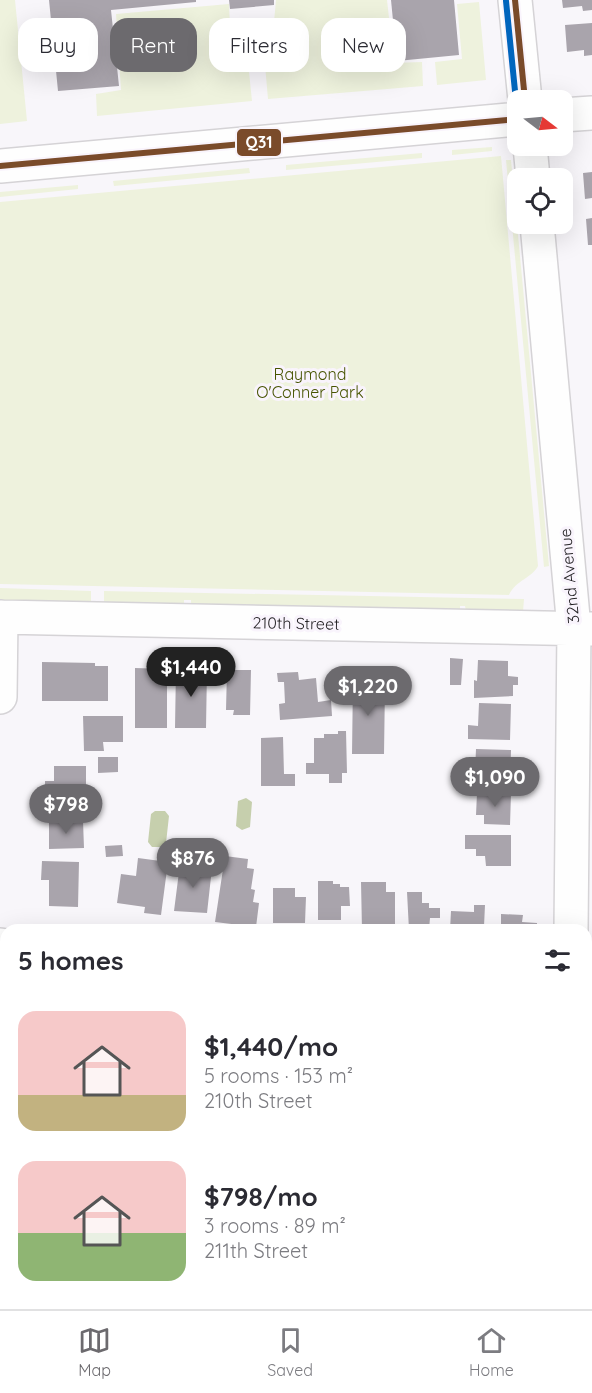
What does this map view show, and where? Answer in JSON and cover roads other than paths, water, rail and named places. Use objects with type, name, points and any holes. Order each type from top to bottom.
[{"type":"street","points":[[515,0],[524,90]]},
{"type":"street","points":[[573,114],[592,112]]},
{"type":"street","points":[[0,166],[507,120]]},
{"type":"street","name":"32nd Avenue","points":[[538,234],[583,629],[582,752],[571,924]]},
{"type":"street","points":[[0,697],[1,617]]},
{"type":"street","name":"210th Street","points":[[1,617],[583,629]]},
{"type":"park label","name":"Raymond O'Conner Park","points":[[310,383]]}]
